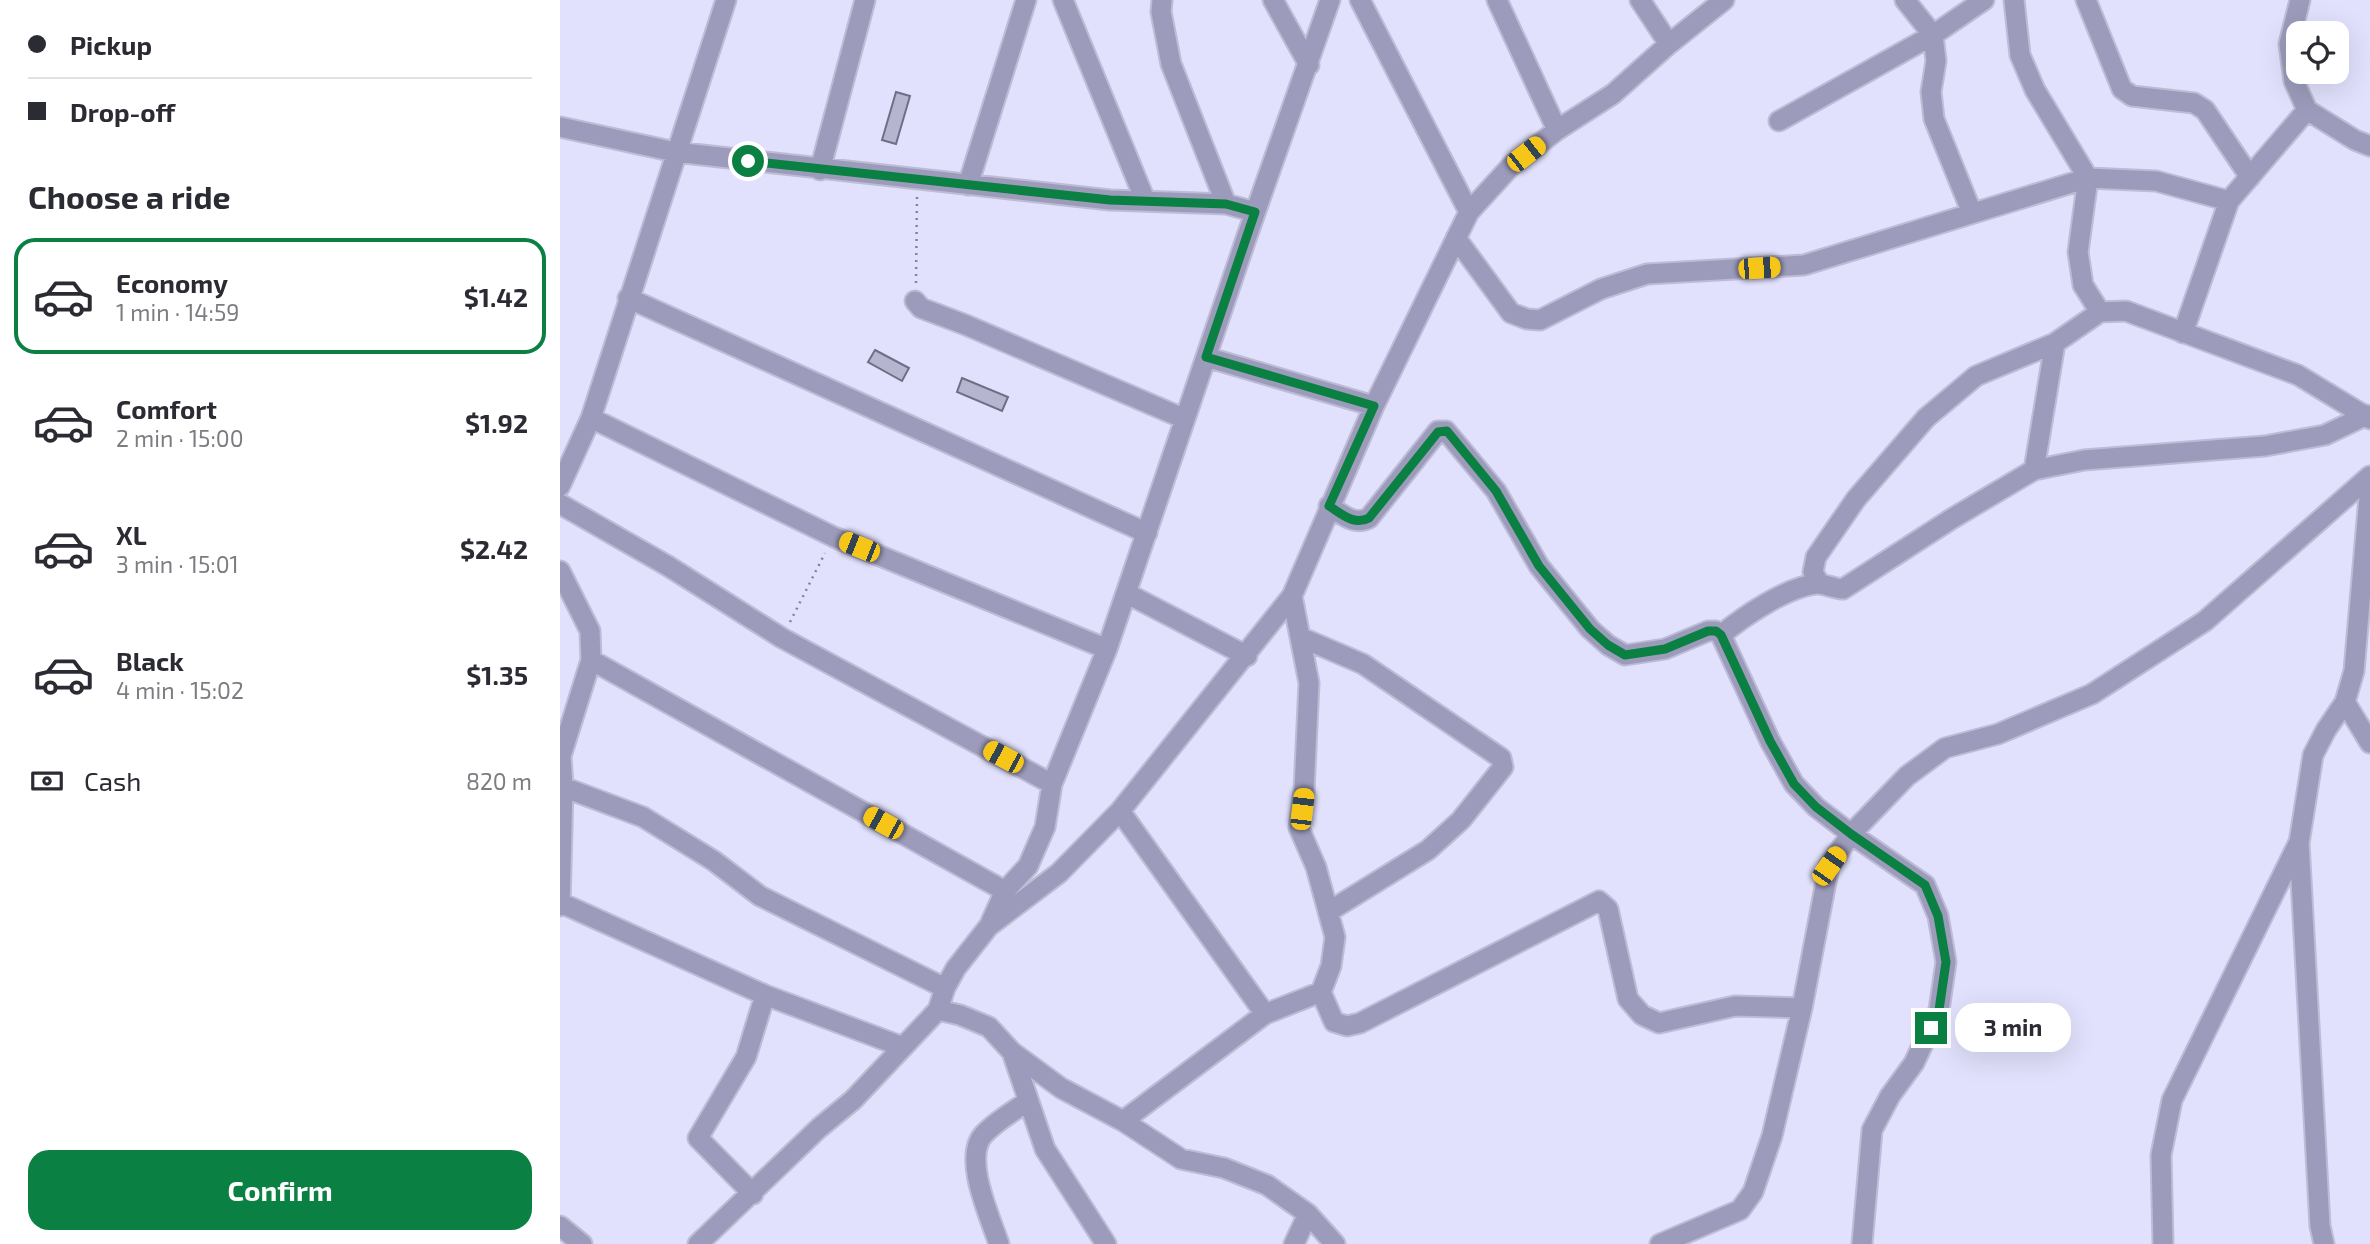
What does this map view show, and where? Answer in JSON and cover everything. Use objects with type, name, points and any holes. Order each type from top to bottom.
[{"type":"street","points":[[560,486],[591,418],[726,0]]},
{"type":"street","points":[[820,170],[865,0]]},
{"type":"street","points":[[968,185],[1026,0]]},
{"type":"street","points":[[1063,0],[1145,200]]},
{"type":"street","points":[[1162,0],[1161,12],[1171,64],[1226,204]]},
{"type":"street","points":[[1273,0],[1308,65]]},
{"type":"street","points":[[698,1244],[819,1128],[853,1100],[938,1010],[945,988],[956,968],[989,926],[1005,891],[1028,866],[1045,827],[1052,784],[1107,649],[1330,0]]},
{"type":"street","points":[[1360,0],[1469,212]]},
{"type":"street","points":[[1497,0],[1558,130]]},
{"type":"street","points":[[1640,0],[1669,44]]},
{"type":"street","points":[[989,926],[1059,873],[1120,811],[1247,656],[1292,596],[1374,406],[1469,212],[1511,166],[1558,130],[1613,94],[1724,0]]},
{"type":"street","points":[[1905,0],[1933,35],[1936,61],[1931,92],[1934,119],[1972,213]]},
{"type":"street","points":[[1779,121],[1933,35],[1984,0]]},
{"type":"street","points":[[2014,0],[2020,55],[2035,90],[2088,178],[2078,252],[2083,285],[2100,312]]},
{"type":"street","points":[[2086,0],[2125,93],[2194,103],[2205,110],[2250,177]]},
{"type":"street","points":[[2300,0],[2289,44],[2294,81],[2307,110],[2355,140],[2370,146]]},
{"type":"street","points":[[2183,333],[2229,201],[2307,110]]},
{"type":"street","points":[[560,127],[676,152],[820,170],[1110,200],[1226,204],[1255,212]]},
{"type":"street","points":[[1456,238],[1511,313],[1540,320],[1601,289],[1647,274],[1804,265],[2088,178],[2156,181],[2229,201]]},
{"type":"street","points":[[628,298],[1147,533]]},
{"type":"street","points":[[915,301],[921,308],[1185,419]]},
{"type":"street","points":[[2126,311],[2298,375],[2368,417],[2325,435],[2277,444],[2084,460],[2034,470],[1953,517],[1843,589],[1833,589],[1819,583],[1813,572],[1816,557],[1856,499],[1926,418],[1976,376],[2055,343],[2100,312],[2126,311]]},
{"type":"street","points":[[2034,470],[2055,343]]},
{"type":"street","points":[[1206,357],[1374,406]]},
{"type":"street","points":[[591,418],[834,537],[1107,649]]},
{"type":"street","points":[[1329,506],[1352,520],[1361,522],[1369,518],[1438,432],[1447,431],[1496,491],[1539,566],[1590,629],[1608,645],[1625,655],[1665,649],[1708,631],[1716,631],[1721,635],[1770,741],[1794,784],[1816,807],[1851,834],[1925,885],[1938,916],[1946,962],[1939,1010],[1914,1063],[1890,1096],[1872,1130],[1862,1244]]},
{"type":"street","points":[[1660,1244],[1740,1210],[1753,1192],[1772,1136],[1802,1009],[1829,866],[1851,834],[1907,776],[1945,748],[1998,734],[2092,694],[2205,621],[2370,476]]},
{"type":"street","points":[[2324,1244],[2320,1226],[2299,843],[2313,755],[2345,702],[2354,671],[2370,486]]},
{"type":"street","points":[[560,504],[668,566],[782,638],[1052,784]]},
{"type":"street","points":[[560,570],[590,631],[591,660],[561,757],[563,787],[560,904],[765,995],[903,1048]]},
{"type":"street","points":[[1721,635],[1740,620],[1793,591],[1819,583]]},
{"type":"street","points":[[1126,593],[1247,656]]},
{"type":"street","points":[[1292,596],[1309,683],[1304,791],[1299,828],[1316,867],[1335,937],[1331,966],[1321,992],[1334,1022],[1347,1026],[1360,1023],[1599,901],[1608,909],[1628,999],[1642,1015],[1658,1023],[1735,1006],[1802,1009]]},
{"type":"street","points":[[1300,637],[1363,664],[1501,758],[1503,762],[1503,767],[1461,820],[1428,850],[1328,912]]},
{"type":"street","points":[[591,660],[1005,891]]},
{"type":"street","points":[[2345,702],[2370,743]]},
{"type":"street","points":[[563,787],[643,817],[714,861],[760,896],[945,988]]},
{"type":"street","points":[[1120,811],[1265,1014]]},
{"type":"street","points":[[2163,1244],[2161,1155],[2172,1100],[2299,843]]},
{"type":"street","points":[[1123,1121],[1265,1014],[1321,992]]},
{"type":"street","points":[[753,1194],[698,1138],[746,1057],[765,995]]},
{"type":"street","points":[[938,1010],[960,1015],[989,1027],[1012,1052],[1061,1088],[1123,1121],[1181,1159],[1224,1168],[1267,1185],[1308,1214],[1335,1244]]},
{"type":"street","points":[[1012,1052],[1045,1149],[1106,1244]]},
{"type":"street","points":[[999,1244],[976,1175],[975,1160],[982,1135],[1028,1101]]},
{"type":"street","points":[[1294,1244],[1308,1214]]},
{"type":"street","points":[[560,1226],[582,1244]]},
{"type":"path","points":[[915,301],[917,180]]},
{"type":"path","points":[[782,638],[834,537]]},
{"type":"building","points":[[896,92],[910,96],[896,144],[882,140]]},
{"type":"building","points":[[875,350],[909,368],[902,381],[868,362]]},
{"type":"building","points":[[962,378],[1008,397],[1002,411],[957,392]]},
{"type":"route","points":[[748,161],[1110,200],[1226,204],[1255,212],[1206,357],[1374,406],[1329,506],[1352,520],[1361,522],[1369,518],[1438,432],[1447,431],[1496,491],[1539,566],[1590,629],[1608,645],[1625,655],[1665,649],[1708,631],[1716,631],[1721,635],[1770,741],[1794,784],[1816,807],[1851,834],[1925,885],[1938,916],[1946,962],[1939,1010],[1931,1028]]}]
